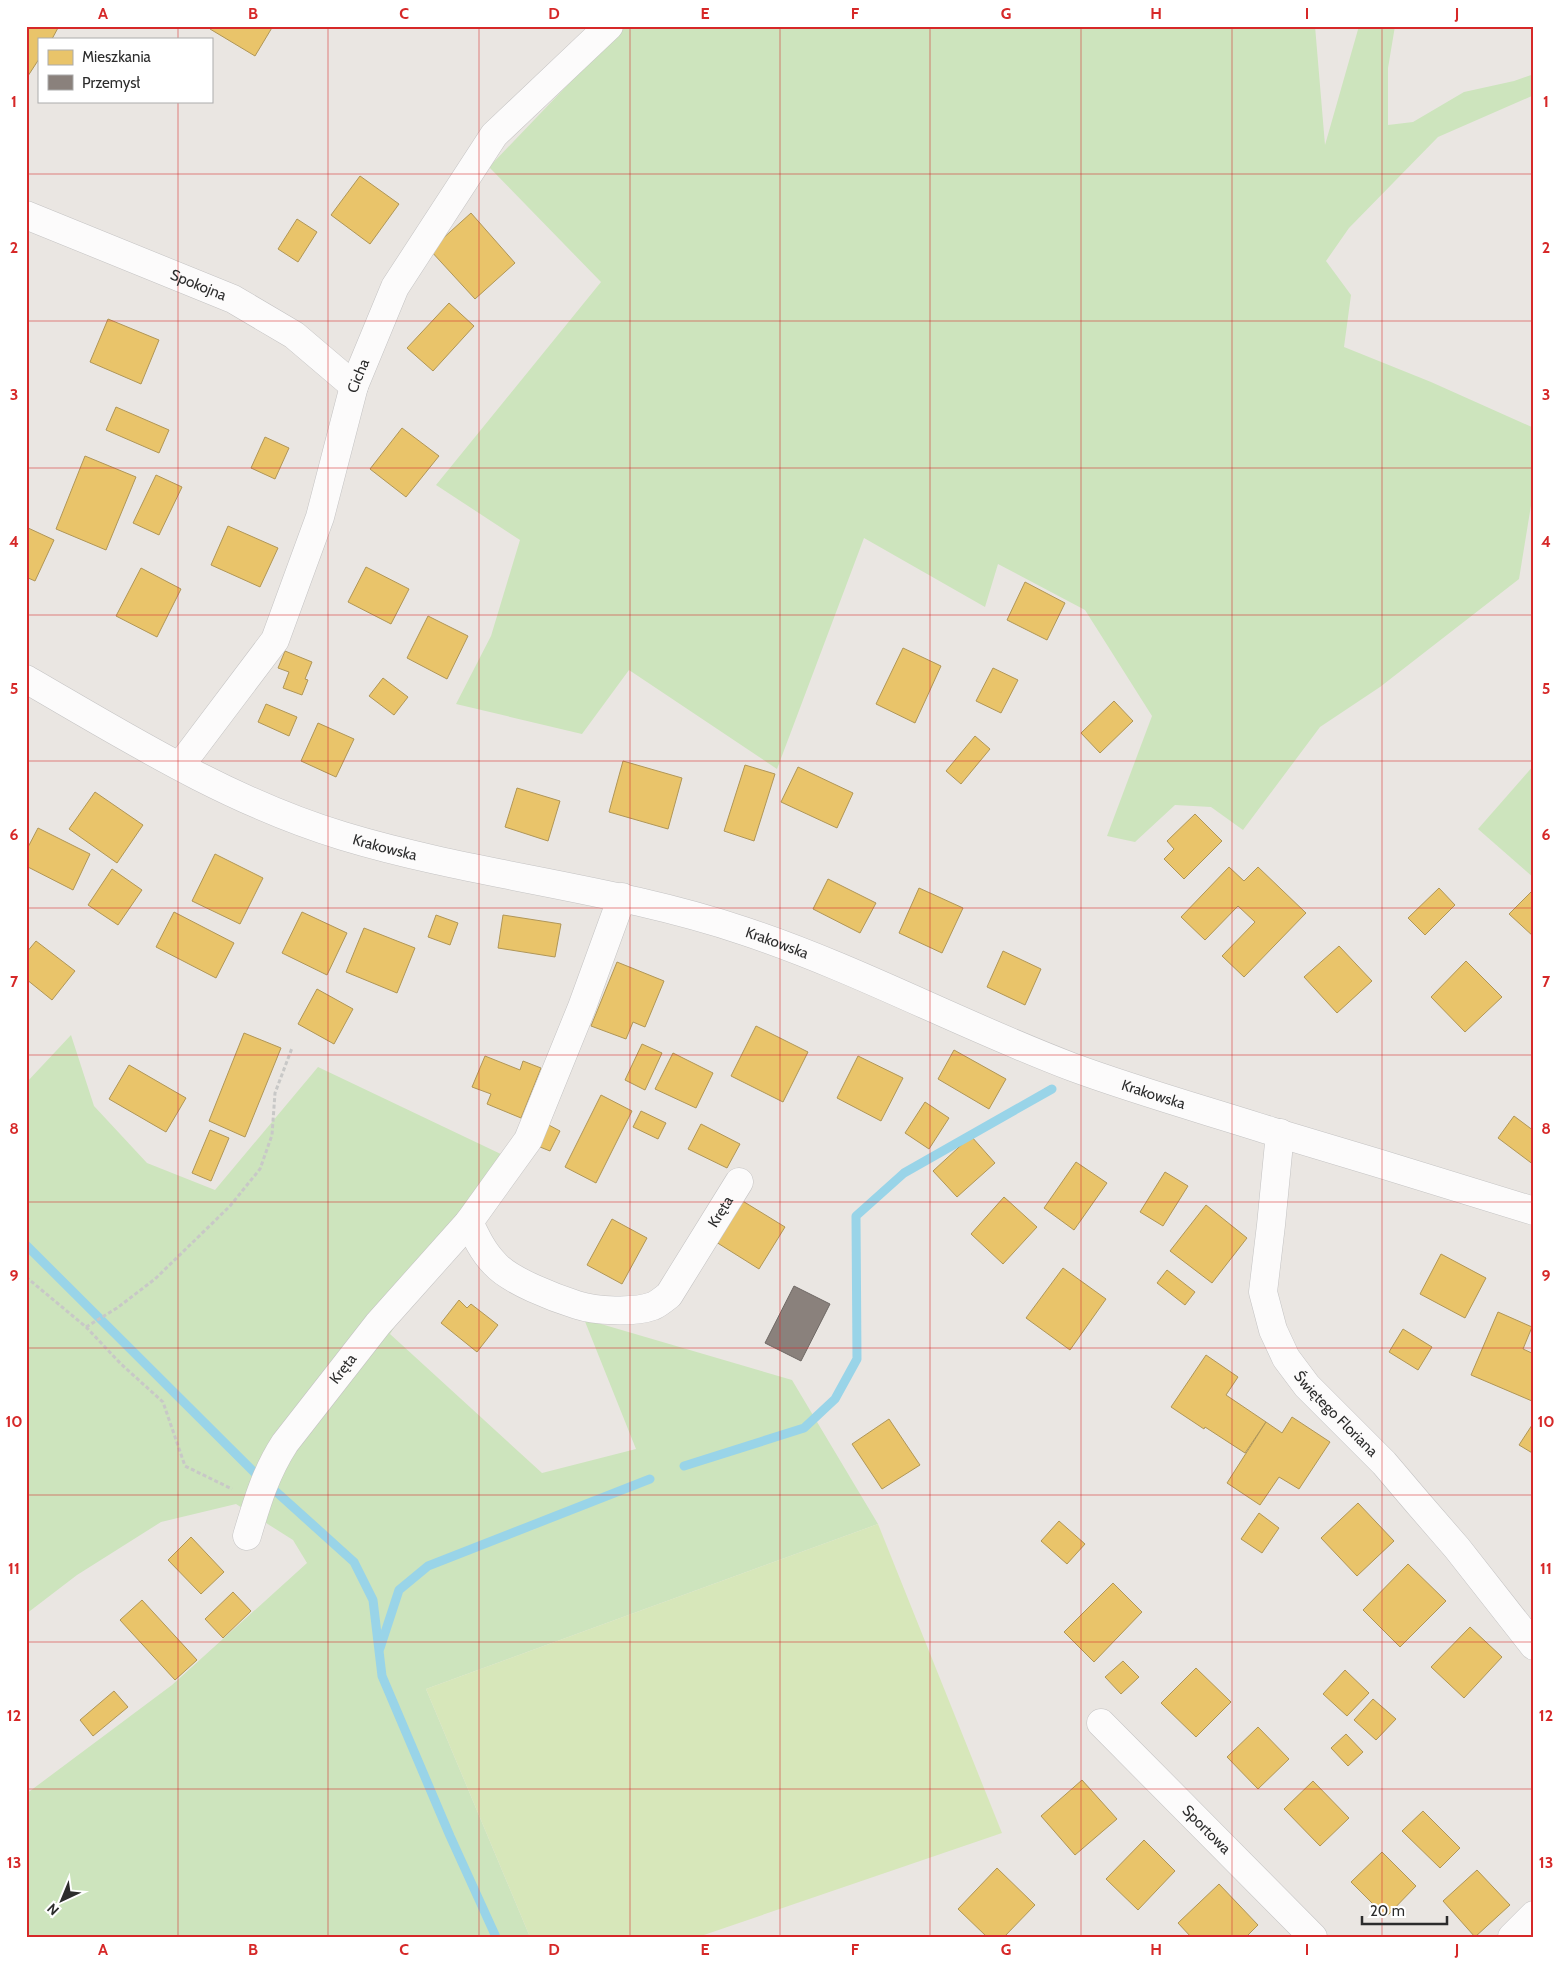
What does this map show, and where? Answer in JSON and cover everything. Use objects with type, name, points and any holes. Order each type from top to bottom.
[{"type":"street","name":"Cicha","points":[[180,766],[275,640],[320,517],[354,386],[395,287],[494,135],[609,26]]},
{"type":"street","name":"Spokojna","points":[[26,215],[233,299],[294,335],[354,386]]},
{"type":"street","name":"Krakowska","points":[[26,679],[180,766],[259,806],[339,835],[435,860],[622,898],[716,922],[798,950],[1068,1066],[1119,1084],[1534,1212]]},
{"type":"street","name":"Kręta","points":[[247,1536],[272,1462],[285,1443],[378,1324],[469,1222],[528,1140],[582,1007],[622,898]]},
{"type":"street","name":"Świętego Floriana","points":[[1280,1133],[1263,1292],[1274,1330],[1286,1358],[1307,1386],[1384,1463],[1457,1548],[1534,1646]]},
{"type":"street","name":"Kręta","points":[[469,1222],[481,1248],[496,1266],[520,1281],[577,1305],[600,1310],[653,1306],[668,1295],[739,1182]]},
{"type":"street","name":"Sportowa","points":[[1101,1722],[1313,1937]]},
{"type":"street","points":[[1512,1937],[1534,1915]]},
{"type":"path","points":[[86,1327],[117,1308],[155,1279],[230,1206],[260,1169],[272,1135],[275,1093],[292,1048]]},
{"type":"path","points":[[26,1277],[86,1327],[121,1364],[163,1402],[185,1466],[223,1486],[258,1499]]},
{"type":"green space","points":[[624,26],[1315,26],[1325,145],[1359,26],[1395,26],[1388,68],[1388,125],[1413,122],[1464,92],[1514,81],[1534,74],[1534,95],[1438,137],[1349,228],[1326,261],[1351,295],[1344,347],[1431,382],[1534,428],[1534,487],[1519,579],[1380,687],[1320,727],[1243,830],[1211,807],[1175,805],[1135,842],[1107,836],[1152,716],[1085,610],[998,564],[985,607],[864,538],[777,769],[629,670],[582,734],[456,704],[491,636],[520,540],[436,485],[601,282],[489,167]]},
{"type":"green space","points":[[1534,765],[1534,878],[1478,829]]},
{"type":"green space","points":[[71,1035],[94,1106],[147,1163],[215,1190],[318,1067],[505,1156],[453,1232],[390,1334],[542,1473],[636,1449],[584,1319],[792,1380],[878,1524],[426,1689],[530,1937],[26,1937],[26,1794],[172,1685],[307,1563],[293,1540],[236,1504],[161,1522],[77,1575],[26,1614],[26,1083]]},
{"type":"green space","points":[[878,1524],[1002,1833],[698,1937],[530,1937],[426,1689]]},
{"type":"building: Mieszkania","points":[[26,26],[59,26],[53,38],[38,38],[38,61],[26,79]]},
{"type":"building: Mieszkania","points":[[211,26],[273,26],[255,56],[210,29]]},
{"type":"building: Mieszkania","points":[[360,176],[399,204],[370,244],[331,215]]},
{"type":"building: Mieszkania","points":[[471,213],[515,263],[475,299],[430,250]]},
{"type":"building: Mieszkania","points":[[297,219],[317,232],[298,262],[278,249]]},
{"type":"building: Mieszkania","points":[[449,303],[474,326],[433,371],[407,348]]},
{"type":"building: Mieszkania","points":[[108,319],[159,340],[141,384],[90,362]]},
{"type":"building: Mieszkania","points":[[116,407],[169,430],[159,453],[106,430]]},
{"type":"building: Mieszkania","points":[[402,428],[439,456],[406,497],[370,469]]},
{"type":"building: Mieszkania","points":[[265,437],[289,448],[275,479],[251,468]]},
{"type":"building: Mieszkania","points":[[85,456],[136,477],[106,550],[56,529]]},
{"type":"building: Mieszkania","points":[[156,475],[182,487],[159,535],[133,523]]},
{"type":"building: Mieszkania","points":[[228,526],[278,548],[260,587],[211,565]]},
{"type":"building: Mieszkania","points":[[26,527],[54,540],[35,581],[26,577]]},
{"type":"building: Mieszkania","points":[[366,567],[409,589],[391,624],[348,602]]},
{"type":"building: Mieszkania","points":[[141,568],[181,589],[157,637],[116,616]]},
{"type":"building: Mieszkania","points":[[1025,582],[1065,603],[1047,640],[1007,620]]},
{"type":"building: Mieszkania","points":[[428,616],[468,636],[447,679],[407,658]]},
{"type":"building: Mieszkania","points":[[903,648],[941,666],[915,723],[876,704]]},
{"type":"building: Mieszkania","points":[[285,651],[312,662],[305,679],[308,680],[302,695],[283,688],[289,672],[278,668]]},
{"type":"building: Mieszkania","points":[[993,668],[1018,680],[1001,713],[976,701]]},
{"type":"building: Mieszkania","points":[[383,678],[408,697],[394,715],[369,696]]},
{"type":"building: Mieszkania","points":[[1114,701],[1133,721],[1100,753],[1081,733]]},
{"type":"building: Mieszkania","points":[[266,704],[297,717],[289,736],[258,722]]},
{"type":"building: Mieszkania","points":[[318,723],[354,739],[336,777],[301,761]]},
{"type":"building: Mieszkania","points":[[975,736],[990,749],[961,784],[946,771]]},
{"type":"building: Mieszkania","points":[[623,761],[682,778],[668,829],[609,812]]},
{"type":"building: Mieszkania","points":[[745,765],[775,774],[754,841],[724,831]]},
{"type":"building: Mieszkania","points":[[798,767],[853,793],[837,828],[781,802]]},
{"type":"building: Mieszkania","points":[[517,788],[560,801],[548,841],[505,827]]},
{"type":"building: Mieszkania","points":[[95,792],[143,825],[117,863],[69,829]]},
{"type":"building: Mieszkania","points":[[1195,814],[1222,841],[1184,879],[1164,859],[1174,849],[1167,841]]},
{"type":"building: Mieszkania","points":[[38,828],[90,854],[73,890],[26,866],[26,851]]},
{"type":"building: Mieszkania","points":[[215,854],[263,878],[240,924],[192,901]]},
{"type":"building: Mieszkania","points":[[1229,867],[1244,881],[1258,867],[1306,913],[1244,977],[1222,956],[1255,922],[1238,906],[1205,940],[1181,917]]},
{"type":"building: Mieszkania","points":[[112,869],[142,890],[118,925],[88,905]]},
{"type":"building: Mieszkania","points":[[828,879],[876,903],[860,933],[813,909]]},
{"type":"building: Mieszkania","points":[[919,888],[963,908],[942,953],[899,933]]},
{"type":"building: Mieszkania","points":[[1439,888],[1455,905],[1425,935],[1408,918]]},
{"type":"building: Mieszkania","points":[[1534,889],[1534,937],[1509,914]]},
{"type":"building: Mieszkania","points":[[174,912],[234,943],[216,978],[156,947]]},
{"type":"building: Mieszkania","points":[[302,912],[347,933],[327,975],[282,953]]},
{"type":"building: Mieszkania","points":[[436,915],[458,923],[450,945],[428,937]]},
{"type":"building: Mieszkania","points":[[503,915],[561,924],[555,957],[498,948]]},
{"type":"building: Mieszkania","points":[[364,928],[415,948],[397,993],[346,972]]},
{"type":"building: Mieszkania","points":[[36,941],[75,971],[52,1000],[26,979],[26,953]]},
{"type":"building: Mieszkania","points":[[1339,946],[1372,981],[1337,1013],[1304,977]]},
{"type":"building: Mieszkania","points":[[1003,951],[1041,969],[1025,1005],[987,987]]},
{"type":"building: Mieszkania","points":[[1466,961],[1502,997],[1465,1032],[1431,997]]},
{"type":"building: Mieszkania","points":[[617,962],[664,981],[645,1027],[633,1022],[626,1039],[591,1026]]},
{"type":"building: Mieszkania","points":[[317,989],[353,1009],[334,1044],[298,1024]]},
{"type":"building: Mieszkania","points":[[756,1026],[808,1052],[783,1102],[731,1076]]},
{"type":"building: Mieszkania","points":[[244,1033],[281,1048],[245,1137],[209,1121]]},
{"type":"building: Mieszkania","points":[[642,1044],[662,1053],[645,1090],[625,1080]]},
{"type":"building: Mieszkania","points":[[954,1050],[1006,1079],[989,1109],[938,1079]]},
{"type":"building: Mieszkania","points":[[673,1053],[713,1073],[696,1108],[655,1089]]},
{"type":"building: Mieszkania","points":[[485,1056],[520,1070],[523,1061],[541,1068],[521,1118],[487,1104],[491,1094],[472,1087]]},
{"type":"building: Mieszkania","points":[[858,1056],[903,1078],[881,1121],[837,1098]]},
{"type":"building: Mieszkania","points":[[129,1065],[186,1098],[166,1132],[109,1099]]},
{"type":"building: Mieszkania","points":[[601,1095],[632,1111],[596,1183],[565,1167]]},
{"type":"building: Mieszkania","points":[[925,1102],[949,1118],[929,1149],[905,1133]]},
{"type":"building: Mieszkania","points":[[641,1111],[666,1123],[658,1139],[633,1127]]},
{"type":"building: Mieszkania","points":[[1514,1116],[1534,1131],[1534,1165],[1498,1138]]},
{"type":"building: Mieszkania","points":[[545,1123],[560,1131],[550,1151],[535,1145]]},
{"type":"building: Mieszkania","points":[[701,1124],[740,1144],[727,1168],[688,1149]]},
{"type":"building: Mieszkania","points":[[210,1130],[229,1138],[211,1181],[192,1173]]},
{"type":"building: Mieszkania","points":[[971,1136],[995,1163],[957,1197],[933,1171]]},
{"type":"building: Mieszkania","points":[[1076,1162],[1107,1183],[1074,1230],[1044,1208]]},
{"type":"building: Mieszkania","points":[[1165,1172],[1188,1186],[1163,1226],[1140,1212]]},
{"type":"building: Mieszkania","points":[[1004,1197],[1037,1227],[1003,1264],[971,1234]]},
{"type":"building: Mieszkania","points":[[741,1200],[785,1227],[759,1269],[716,1242]]},
{"type":"building: Mieszkania","points":[[1206,1205],[1247,1238],[1212,1283],[1170,1251]]},
{"type":"building: Mieszkania","points":[[612,1219],[647,1238],[622,1284],[587,1265]]},
{"type":"building: Mieszkania","points":[[1441,1254],[1486,1278],[1465,1318],[1420,1294]]},
{"type":"building: Mieszkania","points":[[1063,1268],[1106,1299],[1070,1350],[1026,1318]]},
{"type":"building: Mieszkania","points":[[1167,1270],[1195,1292],[1185,1305],[1157,1283]]},
{"type":"building: Mieszkania","points":[[459,1300],[467,1308],[471,1304],[498,1325],[477,1352],[441,1323]]},
{"type":"building: Mieszkania","points":[[1498,1312],[1532,1327],[1523,1349],[1534,1354],[1534,1397],[1532,1401],[1471,1375]]},
{"type":"building: Mieszkania","points":[[1403,1329],[1432,1347],[1418,1370],[1389,1352]]},
{"type":"building: Mieszkania","points":[[1206,1355],[1238,1377],[1226,1395],[1266,1422],[1245,1453],[1171,1407]]},
{"type":"building: Mieszkania","points":[[1292,1417],[1330,1442],[1299,1489],[1279,1477],[1260,1505],[1227,1483],[1266,1422],[1282,1433]]},
{"type":"building: Mieszkania","points":[[889,1419],[920,1465],[882,1489],[852,1444]]},
{"type":"building: Mieszkania","points":[[1534,1422],[1534,1454],[1519,1445]]},
{"type":"building: Mieszkania","points":[[1358,1503],[1394,1541],[1357,1576],[1321,1538]]},
{"type":"building: Mieszkania","points":[[1259,1513],[1279,1528],[1262,1553],[1241,1539]]},
{"type":"building: Mieszkania","points":[[1059,1521],[1085,1544],[1067,1564],[1041,1541]]},
{"type":"building: Mieszkania","points":[[191,1537],[224,1572],[201,1594],[168,1560]]},
{"type":"building: Mieszkania","points":[[1408,1564],[1446,1601],[1400,1647],[1363,1610]]},
{"type":"building: Mieszkania","points":[[1113,1583],[1142,1612],[1094,1662],[1064,1632]]},
{"type":"building: Mieszkania","points":[[233,1592],[251,1611],[223,1638],[205,1619]]},
{"type":"building: Mieszkania","points":[[142,1600],[197,1660],[175,1680],[120,1620]]},
{"type":"building: Mieszkania","points":[[1470,1627],[1502,1657],[1464,1698],[1431,1667]]},
{"type":"building: Mieszkania","points":[[1123,1661],[1139,1677],[1121,1694],[1105,1677]]},
{"type":"building: Mieszkania","points":[[1196,1668],[1231,1702],[1196,1737],[1161,1703]]},
{"type":"building: Mieszkania","points":[[1345,1670],[1369,1693],[1347,1716],[1323,1694]]},
{"type":"building: Mieszkania","points":[[114,1691],[128,1707],[93,1736],[80,1720]]},
{"type":"building: Mieszkania","points":[[1373,1699],[1396,1719],[1376,1740],[1354,1720]]},
{"type":"building: Mieszkania","points":[[1258,1727],[1289,1759],[1258,1789],[1227,1757]]},
{"type":"building: Mieszkania","points":[[1346,1734],[1363,1752],[1348,1766],[1331,1748]]},
{"type":"building: Mieszkania","points":[[1082,1780],[1117,1819],[1075,1855],[1041,1816]]},
{"type":"building: Mieszkania","points":[[1313,1781],[1349,1818],[1320,1846],[1284,1809]]},
{"type":"building: Mieszkania","points":[[1423,1811],[1460,1848],[1440,1868],[1402,1831]]},
{"type":"building: Mieszkania","points":[[1144,1840],[1175,1871],[1138,1910],[1106,1879]]},
{"type":"building: Mieszkania","points":[[1382,1852],[1416,1886],[1386,1917],[1351,1882]]},
{"type":"building: Mieszkania","points":[[997,1868],[1035,1905],[1004,1937],[987,1937],[958,1909]]},
{"type":"building: Mieszkania","points":[[1477,1870],[1510,1905],[1475,1937],[1443,1901]]},
{"type":"building: Mieszkania","points":[[1219,1884],[1258,1925],[1246,1937],[1191,1937],[1178,1923]]},
{"type":"building: Przemysł","points":[[794,1286],[830,1304],[801,1361],[765,1343]]},
{"type":"waterway","points":[[684,1466],[804,1428],[835,1399],[857,1359],[856,1216],[904,1173],[1052,1089]]},
{"type":"waterway","points":[[26,1245],[256,1474]]},
{"type":"waterway","points":[[380,1648],[399,1590],[428,1566],[650,1479]]},
{"type":"waterway","points":[[272,1488],[354,1562],[373,1600],[382,1676],[450,1836],[496,1937]]}]
